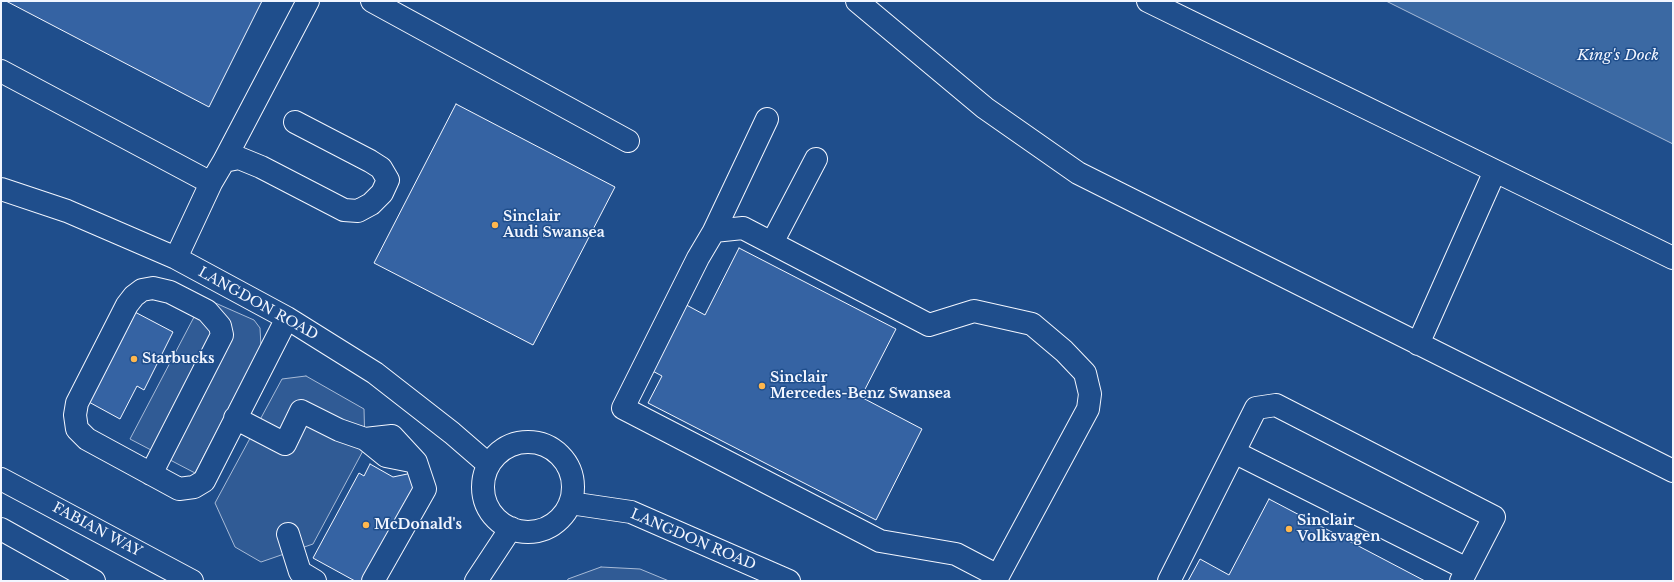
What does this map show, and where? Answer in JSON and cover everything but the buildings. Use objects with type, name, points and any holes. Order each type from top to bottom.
[{"type":"main road","points":[[176,258],[211,183],[308,1]]},
{"type":"main road","points":[[372,1],[628,141]]},
{"type":"main road","points":[[857,1],[985,108],[1078,173],[1673,471]]},
{"type":"main road","points":[[1148,1],[1673,258]]},
{"type":"main road","points":[[1,71],[211,183]]},
{"type":"main road","points":[[714,231],[743,228],[929,325],[974,312],[1032,324],[1064,351],[1085,372],[1090,394],[1088,409],[997,578],[956,554],[880,541],[623,408],[698,258],[714,231],[768,119]]},
{"type":"main road","points":[[224,161],[239,158],[262,167],[344,210],[358,211],[371,204],[382,193],[388,180],[381,168],[295,122]]},
{"type":"main road","points":[[772,243],[816,159]]},
{"type":"main road","points":[[1418,344],[1495,171]]},
{"type":"main road","name":"LANGDON ROAD","points":[[1,190],[67,211],[176,258],[287,318],[376,374],[452,433],[489,465]]},
{"type":"main road","points":[[151,474],[222,335],[220,326],[207,311],[170,292],[153,288],[142,290],[134,296],[127,305],[77,403],[75,415],[77,429],[87,439],[151,474],[179,489],[194,487],[204,481],[287,318]]},
{"type":"main road","points":[[1169,581],[1256,408],[1276,405],[1494,517],[1464,575],[1234,452]]},
{"type":"main road","points":[[236,418],[285,444],[301,412],[339,430],[365,439],[392,436],[416,462],[425,489],[373,581]]},
{"type":"main road","points":[[525,442],[540,443],[554,450],[565,460],[571,474],[573,488],[570,503],[563,515],[553,525],[539,530],[525,532],[511,528],[498,520],[489,508],[484,494],[484,479],[489,465],[498,453],[511,445],[525,442]]},
{"type":"main road","name":"FABIAN WAY","points":[[1,479],[192,581]]},
{"type":"main road","name":"LANGDON ROAD","points":[[570,503],[631,512],[789,581]]},
{"type":"main road","points":[[476,581],[511,528]]},
{"type":"main road","points":[[1,529],[94,581]]},
{"type":"main road","points":[[288,534],[300,572],[315,581]]},
{"type":"shaded area","points":[[204,298],[254,320],[260,328],[261,346],[195,473],[130,439]]},
{"type":"shaded area","points":[[306,376],[364,409],[365,447],[313,544],[261,562],[235,547],[215,503],[282,379]]},
{"type":"shaded area","points":[[601,567],[640,569],[669,581],[567,581],[568,579]]},
{"type":"water","name":"King's Dock","points":[[1386,1],[1673,1],[1673,144]]},
{"type":"place","name":"Sinclair Audi Swansea","points":[[495,225]]},
{"type":"place","name":"Starbucks","points":[[134,359]]},
{"type":"place","name":"Sinclair Mercedes-Benz Swansea","points":[[762,386]]},
{"type":"place","name":"McDonald's","points":[[366,525]]},
{"type":"place","name":"Sinclair Volksvagen","points":[[1289,529]]}]
